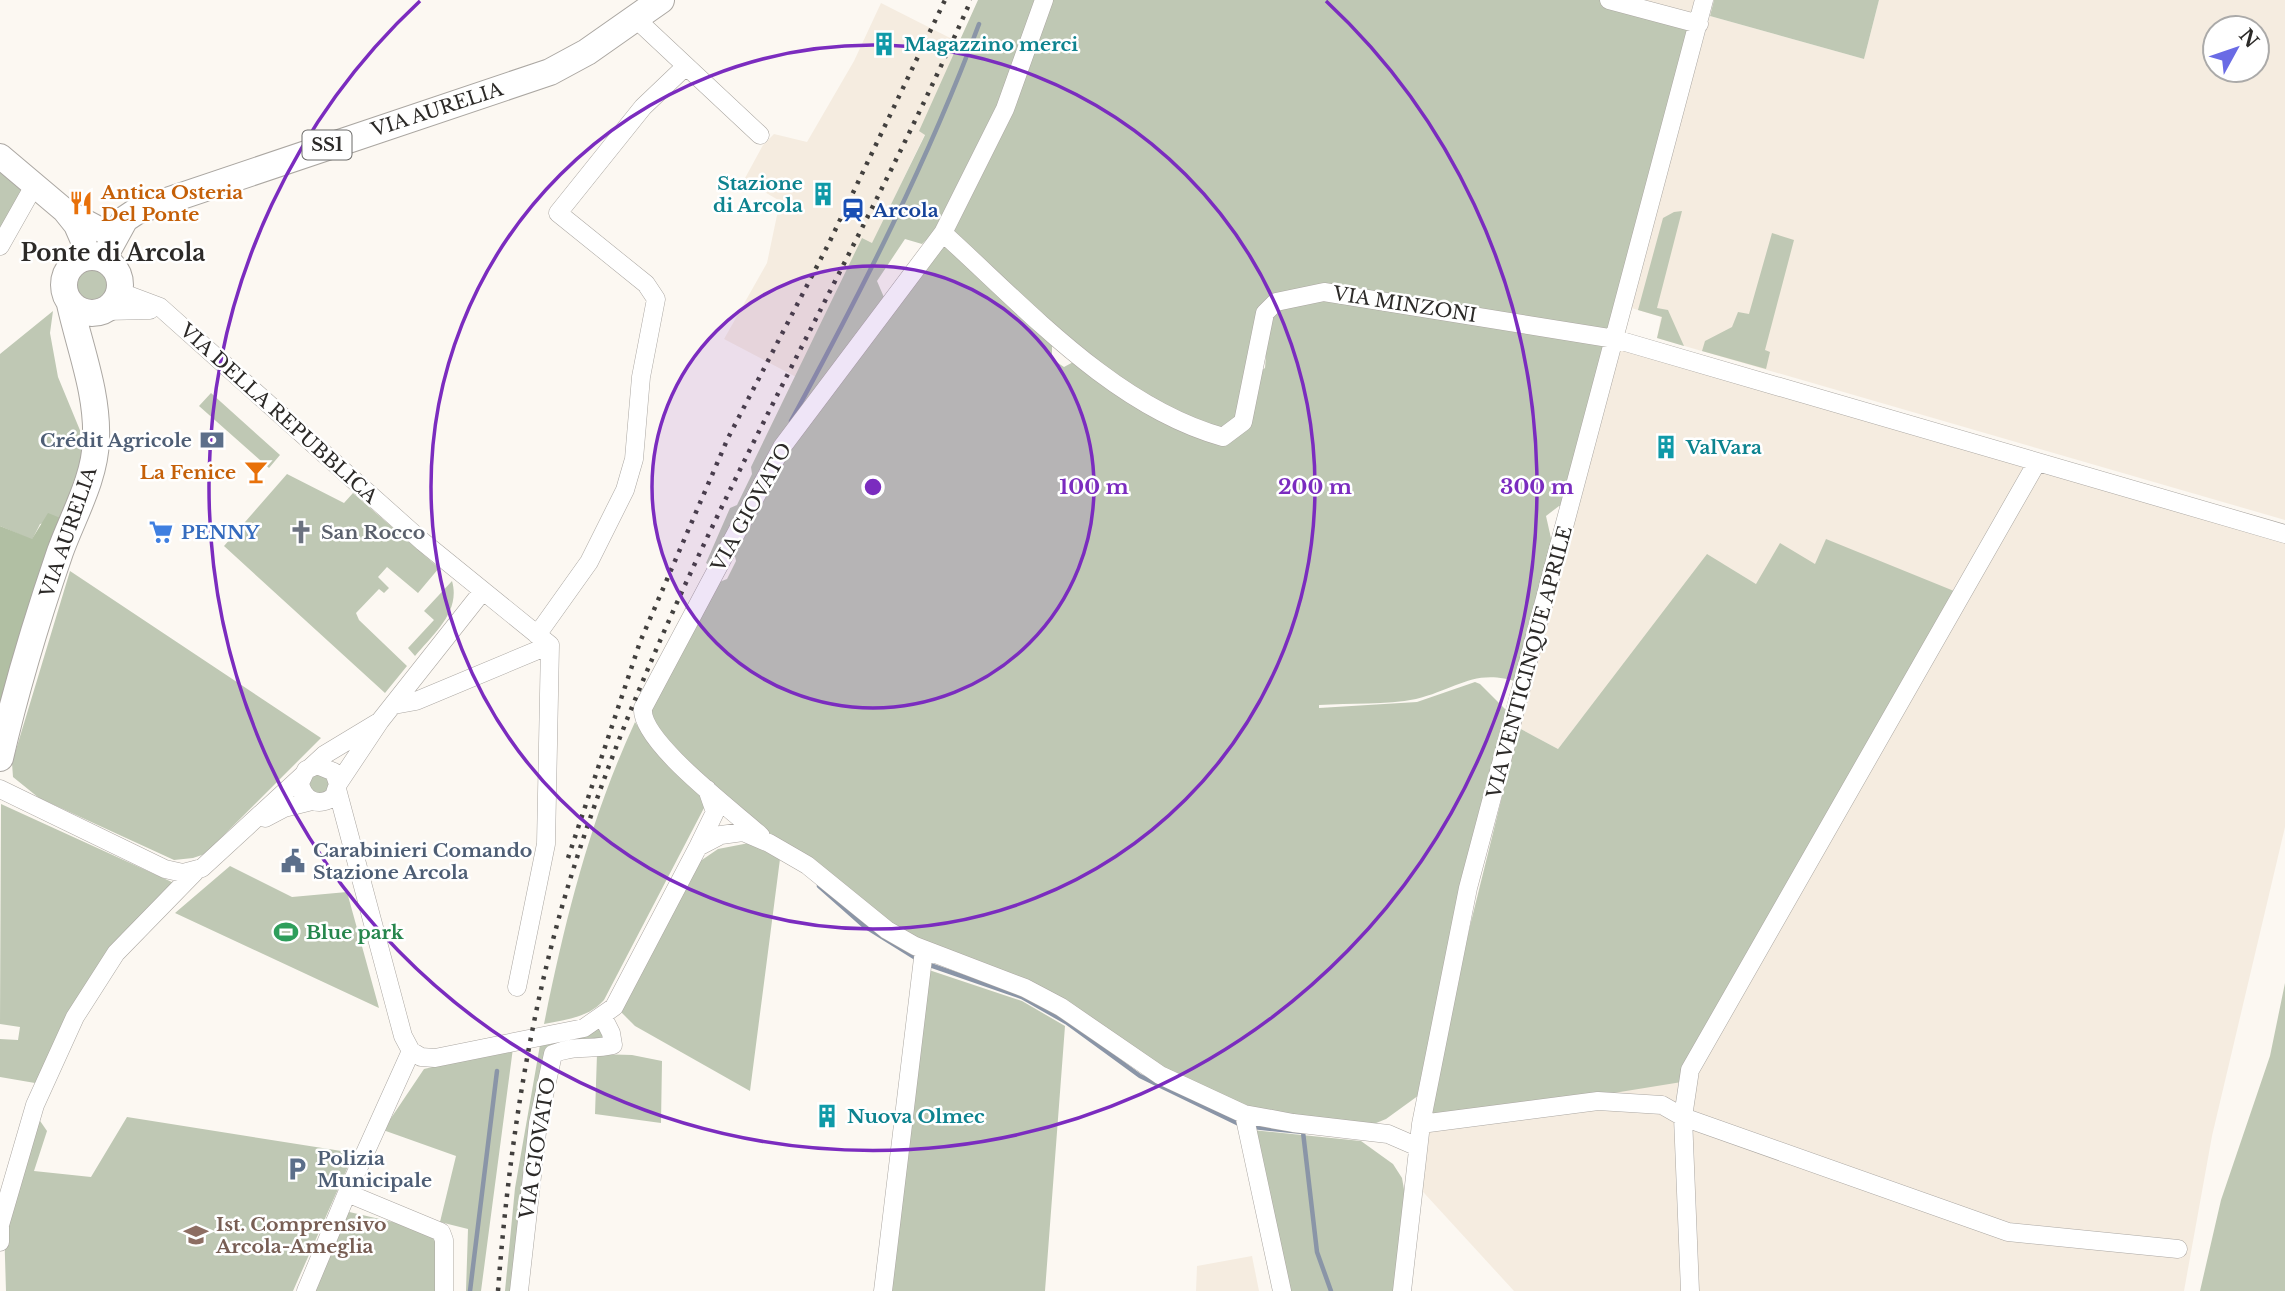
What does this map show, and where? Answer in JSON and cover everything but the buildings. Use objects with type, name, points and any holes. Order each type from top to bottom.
[{"type":"main road","name":"VIA AURELIA","points":[[125,219],[213,184],[550,72],[587,52],[661,0]]},
{"type":"main road","name":"SS1","points":[[101,230],[125,219]]},
{"type":"main road","points":[[107,305],[82,312],[70,304],[64,282],[125,219]]},
{"type":"main road","points":[[89,259],[101,230]]},
{"type":"main road","points":[[85,361],[117,272],[89,259]]},
{"type":"main road","name":"VIA AURELIA","points":[[0,758],[27,654],[61,551],[88,482],[96,442],[94,401],[70,304]]},
{"type":"street","points":[[943,233],[1005,109],[1044,0]]},
{"type":"street","points":[[1609,0],[1699,24]]},
{"type":"street","name":"VIA VENTICINQUE APRILE","points":[[1402,1291],[1421,1124],[1468,888],[1704,0]]},
{"type":"street","points":[[636,19],[760,135]]},
{"type":"street","points":[[517,987],[546,844],[543,640],[589,562],[625,491],[634,458],[647,340],[656,305],[654,292],[558,213],[643,107],[687,66]]},
{"type":"street","points":[[0,156],[64,210],[76,225],[89,259]]},
{"type":"street","points":[[0,246],[35,184]]},
{"type":"street","points":[[64,210],[101,230]]},
{"type":"street","name":"VIA MINZONI","points":[[943,233],[1088,366],[1191,428],[1223,437],[1243,422],[1265,313],[1276,302],[1299,296],[1324,292],[1615,339]]},
{"type":"street","name":"VIA GIOVATO","points":[[769,842],[659,745],[642,718],[649,693],[782,447],[943,233]]},
{"type":"street","name":"VIA DELLA REPUBBLICA","points":[[107,305],[149,310],[170,316],[482,592],[543,640]]},
{"type":"street","points":[[1615,339],[2036,464],[2285,534]]},
{"type":"street","points":[[1690,1291],[1683,1117],[1690,1070],[2036,464]]},
{"type":"street","points":[[244,830],[284,808],[334,796],[380,721],[482,592]]},
{"type":"street","points":[[394,705],[416,701],[543,640]]},
{"type":"street","points":[[0,1242],[0,1225],[35,1105],[75,1017],[116,953],[195,872],[324,755],[380,721]]},
{"type":"street","points":[[307,771],[329,768],[338,786],[347,819],[348,837],[403,1036],[411,1051],[435,1058],[584,1028],[614,1007],[715,812],[707,789]]},
{"type":"street","points":[[307,771],[301,790],[317,802],[348,837]]},
{"type":"street","points":[[0,789],[165,869],[195,872]]},
{"type":"street","points":[[698,848],[722,835],[743,832],[769,842],[807,866],[922,959],[1025,988],[1061,1007],[1160,1076],[1246,1124],[1293,1123],[1388,1133],[1418,1147]]},
{"type":"street","points":[[883,1291],[922,959]]},
{"type":"street","name":"VIA GIOVATO","points":[[519,1291],[538,1123],[553,1054],[568,1047],[595,1049],[613,1045],[611,1032],[603,1017]]},
{"type":"street","points":[[306,1291],[411,1051]]},
{"type":"street","points":[[1421,1124],[1598,1101],[1662,1105],[1683,1117],[2008,1232],[2178,1249]]},
{"type":"street","points":[[1246,1124],[1282,1291]]},
{"type":"street","points":[[347,1193],[442,1232],[444,1291]]},
{"type":"shaded area","points":[[1622,0],[1699,0],[1695,20]]},
{"type":"shaded area","points":[[1879,0],[2285,0],[2285,520],[1657,338],[1661,317],[1628,307],[1710,16],[1864,59]]},
{"type":"shaded area","name":"Arcola","points":[[881,3],[960,43],[920,131],[925,134],[872,244],[862,239],[796,377],[724,339],[767,263],[780,201],[744,180],[763,145],[774,134],[807,142],[854,61]]},
{"type":"shaded area","points":[[1617,346],[2285,538],[2285,827],[2212,1136],[2184,1291],[1514,1291],[1414,1182],[1421,1124],[1954,592],[1826,540],[1816,564],[1756,584],[1723,564],[1581,719],[1558,749],[1519,728]]},
{"type":"shaded area","points":[[1252,1256],[1259,1291],[1196,1291],[1197,1266]]},
{"type":"green space","points":[[978,0],[1041,0],[1001,108],[944,224],[922,244],[905,239],[877,281],[886,302],[713,567],[706,563],[730,508],[737,505],[752,474],[751,467],[862,238],[872,243],[925,135],[919,131]]},
{"type":"green space","points":[[1047,0],[1603,0],[1694,27],[1613,336],[1324,289],[1274,300],[1241,421],[1222,435],[1090,364],[946,233]]},
{"type":"green space","points":[[1714,0],[1879,0],[1864,59],[1710,16]]},
{"type":"green space","points":[[0,167],[28,191],[0,239]]},
{"type":"green space","points":[[1682,211],[1657,308],[1668,310],[1684,346],[1657,338],[1662,317],[1638,310],[1663,218]]},
{"type":"green space","points":[[1772,233],[1794,240],[1765,350],[1770,352],[1766,369],[1702,351],[1705,341],[1732,327],[1738,312],[1749,314]]},
{"type":"green space","points":[[944,236],[1052,334],[1052,359],[1064,367],[1077,360],[1223,439],[1245,424],[1255,375],[1265,368],[1266,355],[1259,347],[1267,314],[1324,294],[1612,341],[1568,509],[1559,506],[1546,516],[1555,556],[1520,683],[1491,677],[1478,678],[1416,699],[1319,705],[1319,708],[1417,702],[1475,682],[1512,716],[1426,1090],[1386,1119],[1364,1128],[1293,1121],[1188,1087],[1062,1005],[915,944],[770,841],[661,743],[645,709],[709,586],[727,579],[736,561],[732,543],[763,486]]},
{"type":"green space","points":[[92,258],[103,260],[112,266],[118,275],[118,297],[112,306],[103,312],[92,314],[81,312],[72,306],[66,297],[64,286],[66,275],[72,266],[81,260]]},
{"type":"green space","points":[[53,311],[50,333],[58,377],[84,440],[75,498],[63,519],[40,524],[32,540],[0,526],[0,354]]},
{"type":"green space","points":[[211,393],[280,455],[269,468],[199,406]]},
{"type":"green space","name":"San Rocco","points":[[287,474],[344,503],[353,493],[439,568],[418,593],[387,567],[378,577],[389,588],[384,593],[379,589],[356,613],[359,620],[407,666],[385,693],[224,546]]},
{"type":"green space","points":[[48,513],[63,519],[0,721],[0,526],[32,539]]},
{"type":"green space","points":[[1826,539],[1954,591],[1694,1080],[1421,1124],[1519,728],[1558,749],[1707,554],[1756,584],[1780,543],[1815,564]]},
{"type":"green space","points":[[70,571],[321,738],[205,854],[174,860],[39,798],[13,777],[12,763]]},
{"type":"green space","points":[[452,581],[453,603],[449,613],[415,656],[408,648],[434,620],[424,611]]},
{"type":"green space","points":[[635,722],[650,744],[698,785],[705,806],[604,1000],[584,1014],[544,1024],[580,870],[605,795]]},
{"type":"green space","points":[[322,773],[331,782],[327,793],[311,793],[308,781],[313,774]]},
{"type":"green space","points":[[1,804],[174,883],[35,1083],[0,1077],[0,1039],[18,1040],[20,1027],[0,1024]]},
{"type":"green space","points":[[749,843],[780,859],[750,1091],[635,1026],[619,1010],[696,864],[718,849]]},
{"type":"green space","name":"Blue park","points":[[230,866],[292,897],[347,892],[379,1008],[175,913]]},
{"type":"green space","points":[[929,970],[1022,1001],[1065,1026],[1045,1291],[889,1291]]},
{"type":"green space","points":[[2285,983],[2285,1291],[2200,1291],[2221,1200],[2270,1056]]},
{"type":"green space","points":[[600,1029],[608,1037],[551,1052],[515,1291],[505,1291],[515,1188],[540,1045]]},
{"type":"green space","points":[[513,1048],[481,1291],[466,1291],[468,1229],[440,1222],[456,1156],[383,1130],[424,1069]]},
{"type":"green space","points":[[597,1054],[632,1055],[662,1061],[661,1123],[595,1114]]},
{"type":"green space","points":[[36,1115],[47,1131],[34,1171],[91,1177],[127,1117],[354,1153],[293,1291],[6,1291],[4,1225]]},
{"type":"green space","points":[[1252,1130],[1361,1141],[1393,1164],[1402,1178],[1405,1195],[1397,1291],[1285,1291]]},
{"type":"green space","points":[[345,1211],[436,1232],[439,1291],[313,1291]]},
{"type":"waterway","points":[[791,421],[843,324],[916,176],[979,24]]},
{"type":"waterway","points":[[819,886],[863,925],[919,960]]},
{"type":"waterway","points":[[927,964],[1022,997],[1066,1022],[1140,1076],[1241,1125]]},
{"type":"waterway","points":[[470,1291],[497,1071]]},
{"type":"waterway","points":[[1253,1127],[1303,1132],[1317,1252],[1331,1291]]},
{"type":"railway","points":[[568,858],[640,642],[728,438],[829,243],[945,0]]},
{"type":"railway","points":[[498,1291],[514,1140],[530,1040],[566,893],[605,777],[650,663],[701,551],[920,111],[971,0]]},
{"type":"place","name":"Magazzino merci","points":[[884,44]]},
{"type":"place","name":"Stazione di Arcola","points":[[823,194]]},
{"type":"place","name":"Antica Osteria Del Ponte","points":[[81,203]]},
{"type":"place","name":"Arcola","points":[[853,210]]},
{"type":"place","name":"Crédit Agricole","points":[[212,440]]},
{"type":"place","name":"ValVara","points":[[1666,447]]},
{"type":"place","name":"La Fenice","points":[[256,472]]},
{"type":"place","name":"PENNY","points":[[161,532]]},
{"type":"place","name":"San Rocco","points":[[301,532]]},
{"type":"place","name":"Carabinieri Comando Stazione Arcola","points":[[293,861]]},
{"type":"place","name":"Blue park","points":[[286,932]]},
{"type":"place","name":"Nuova Olmec","points":[[827,1116]]},
{"type":"place","name":"Polizia Municipale","points":[[297,1169]]},
{"type":"place","name":"Ist. Comprensivo Arcola-Ameglia","points":[[196,1235]]},
{"type":"district","name":"Ponte di Arcola","points":[[113,253]]}]
